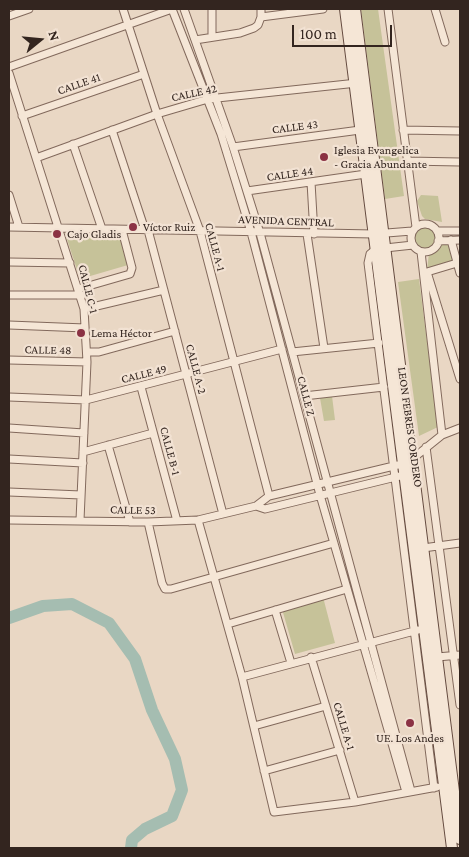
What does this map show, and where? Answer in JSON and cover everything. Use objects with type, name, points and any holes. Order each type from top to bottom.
[{"type":"street","points":[[9,16],[29,9]]},
{"type":"street","name":"CALLE A-1","points":[[123,9],[157,114],[200,231],[232,362],[269,496]]},
{"type":"street","points":[[9,67],[172,9]]},
{"type":"street","name":"CALLE Z","points":[[172,9],[208,99],[251,232],[346,589],[366,643]]},
{"type":"street","name":"CALLE Z","points":[[184,9],[233,146],[260,233],[327,482],[366,643],[408,792]]},
{"type":"street","points":[[212,9],[212,37]]},
{"type":"street","points":[[195,40],[240,33],[254,28],[258,25],[261,13],[323,9]]},
{"type":"street","name":"LEON FEBRES CORDERO","points":[[344,9],[360,83],[360,130],[366,174],[379,234]]},
{"type":"street","name":"LEON FEBRES CORDERO","points":[[354,9],[360,83],[379,234],[403,463],[404,511],[419,550]]},
{"type":"street","points":[[388,9],[407,161],[414,229],[413,245]]},
{"type":"street","points":[[435,9],[445,42]]},
{"type":"street","name":"CALLE C-1","points":[[9,73],[60,228],[84,309],[87,362],[80,520]]},
{"type":"street","name":"CALLE 41","points":[[22,116],[144,74]]},
{"type":"street","name":"CALLE 42","points":[[36,158],[157,114],[208,99],[360,83]]},
{"type":"street","name":"CALLE A-2","points":[[112,130],[164,290],[223,514]]},
{"type":"street","name":"CALLE 43","points":[[233,146],[360,130]]},
{"type":"street","points":[[403,130],[460,131]]},
{"type":"street","points":[[73,144],[102,229]]},
{"type":"street","points":[[407,161],[460,162]]},
{"type":"street","name":"CALLE 44","points":[[247,191],[366,174]]},
{"type":"street","points":[[311,182],[311,234],[324,348]]},
{"type":"street","points":[[9,195],[19,227]]},
{"type":"street","points":[[414,229],[429,225],[437,232],[438,241],[432,249],[421,252]]},
{"type":"street","name":"AVENIDA CENTRAL","points":[[9,227],[311,234],[379,234],[414,229]]},
{"type":"street","points":[[9,295],[80,292],[130,274],[132,268],[122,230]]},
{"type":"street","points":[[437,232],[460,231]]},
{"type":"street","points":[[451,240],[460,273]]},
{"type":"street","points":[[438,241],[460,240]]},
{"type":"street","points":[[380,249],[413,245],[421,252],[442,435]]},
{"type":"street","name":"LEON FEBRES CORDERO","points":[[380,249],[380,324],[387,391],[403,463]]},
{"type":"street","points":[[9,262],[70,263]]},
{"type":"street","points":[[457,263],[427,272],[460,379]]},
{"type":"street","points":[[84,309],[164,290]]},
{"type":"street","points":[[380,324],[378,342],[384,355]]},
{"type":"street","points":[[9,326],[85,328]]},
{"type":"street","points":[[87,352],[99,352],[175,332]]},
{"type":"street","points":[[292,352],[378,342]]},
{"type":"street","name":"CALLE 49","points":[[9,396],[86,400],[282,349]]},
{"type":"street","name":"CALLE 48","points":[[9,360],[87,362]]},
{"type":"street","name":"CALLE B-1","points":[[140,387],[177,521]]},
{"type":"street","points":[[304,396],[387,391]]},
{"type":"street","points":[[9,428],[84,432]]},
{"type":"street","points":[[403,463],[442,435],[460,428]]},
{"type":"street","points":[[83,452],[153,433]]},
{"type":"street","points":[[108,445],[130,522]]},
{"type":"street","points":[[426,447],[439,545],[458,656],[460,705]]},
{"type":"street","points":[[9,459],[83,464]]},
{"type":"street","name":"CALLE 53","points":[[9,520],[148,522],[198,520],[256,506],[269,496],[403,463]]},
{"type":"street","name":"LEON FEBRES CORDERO","points":[[404,476],[419,550],[424,629],[431,684],[448,786],[460,839]]},
{"type":"street","name":"CALLE 53","points":[[256,506],[265,509],[404,476]]},
{"type":"street","points":[[9,492],[81,495]]},
{"type":"street","points":[[242,677],[311,657],[424,629],[404,546],[404,511]]},
{"type":"street","points":[[198,520],[242,677],[274,812],[356,802],[448,786],[421,678],[428,659],[458,656]]},
{"type":"street","points":[[148,522],[165,588],[172,590],[214,576],[334,543]]},
{"type":"street","points":[[404,546],[419,550],[439,545],[460,543]]},
{"type":"street","points":[[228,624],[346,589]]},
{"type":"street","points":[[275,610],[291,663]]},
{"type":"street","name":"CALLE A-1","points":[[311,657],[356,802]]},
{"type":"street","name":"LEON FEBRES CORDERO","points":[[428,659],[448,786],[452,848]]},
{"type":"street","points":[[421,678],[431,684]]},
{"type":"street","points":[[254,726],[326,706]]},
{"type":"street","points":[[264,771],[340,750]]},
{"type":"shaded area","points":[[361,9],[378,9],[404,196],[385,199]]},
{"type":"shaded area","points":[[421,195],[438,196],[442,222],[425,219],[422,216],[417,201]]},
{"type":"shaded area","points":[[425,226],[430,227],[436,233],[436,243],[430,249],[425,250],[420,249],[414,243],[413,238],[414,233],[420,227]]},
{"type":"shaded area","points":[[65,233],[121,233],[128,265],[80,279]]},
{"type":"shaded area","points":[[450,242],[455,262],[427,270],[429,253],[439,245]]},
{"type":"shaded area","points":[[419,279],[438,427],[419,436],[398,282]]},
{"type":"shaded area","points":[[332,396],[335,420],[324,421],[320,398]]},
{"type":"shaded area","points":[[323,597],[335,643],[295,654],[282,609]]},
{"type":"waterway","points":[[9,618],[43,606],[72,604],[109,623],[135,659],[152,710],[175,759],[182,790],[172,816],[145,829],[132,840],[131,848]]},
{"type":"place","name":"Iglesia Evangelica - Gracia Abundante","points":[[324,157]]},
{"type":"place","name":"Víctor Ruiz","points":[[133,227]]},
{"type":"place","name":"Cajo Gladis","points":[[57,234]]},
{"type":"place","name":"Lema Héctor","points":[[81,333]]},
{"type":"place","name":"UE. Los Andes","points":[[410,723]]}]
